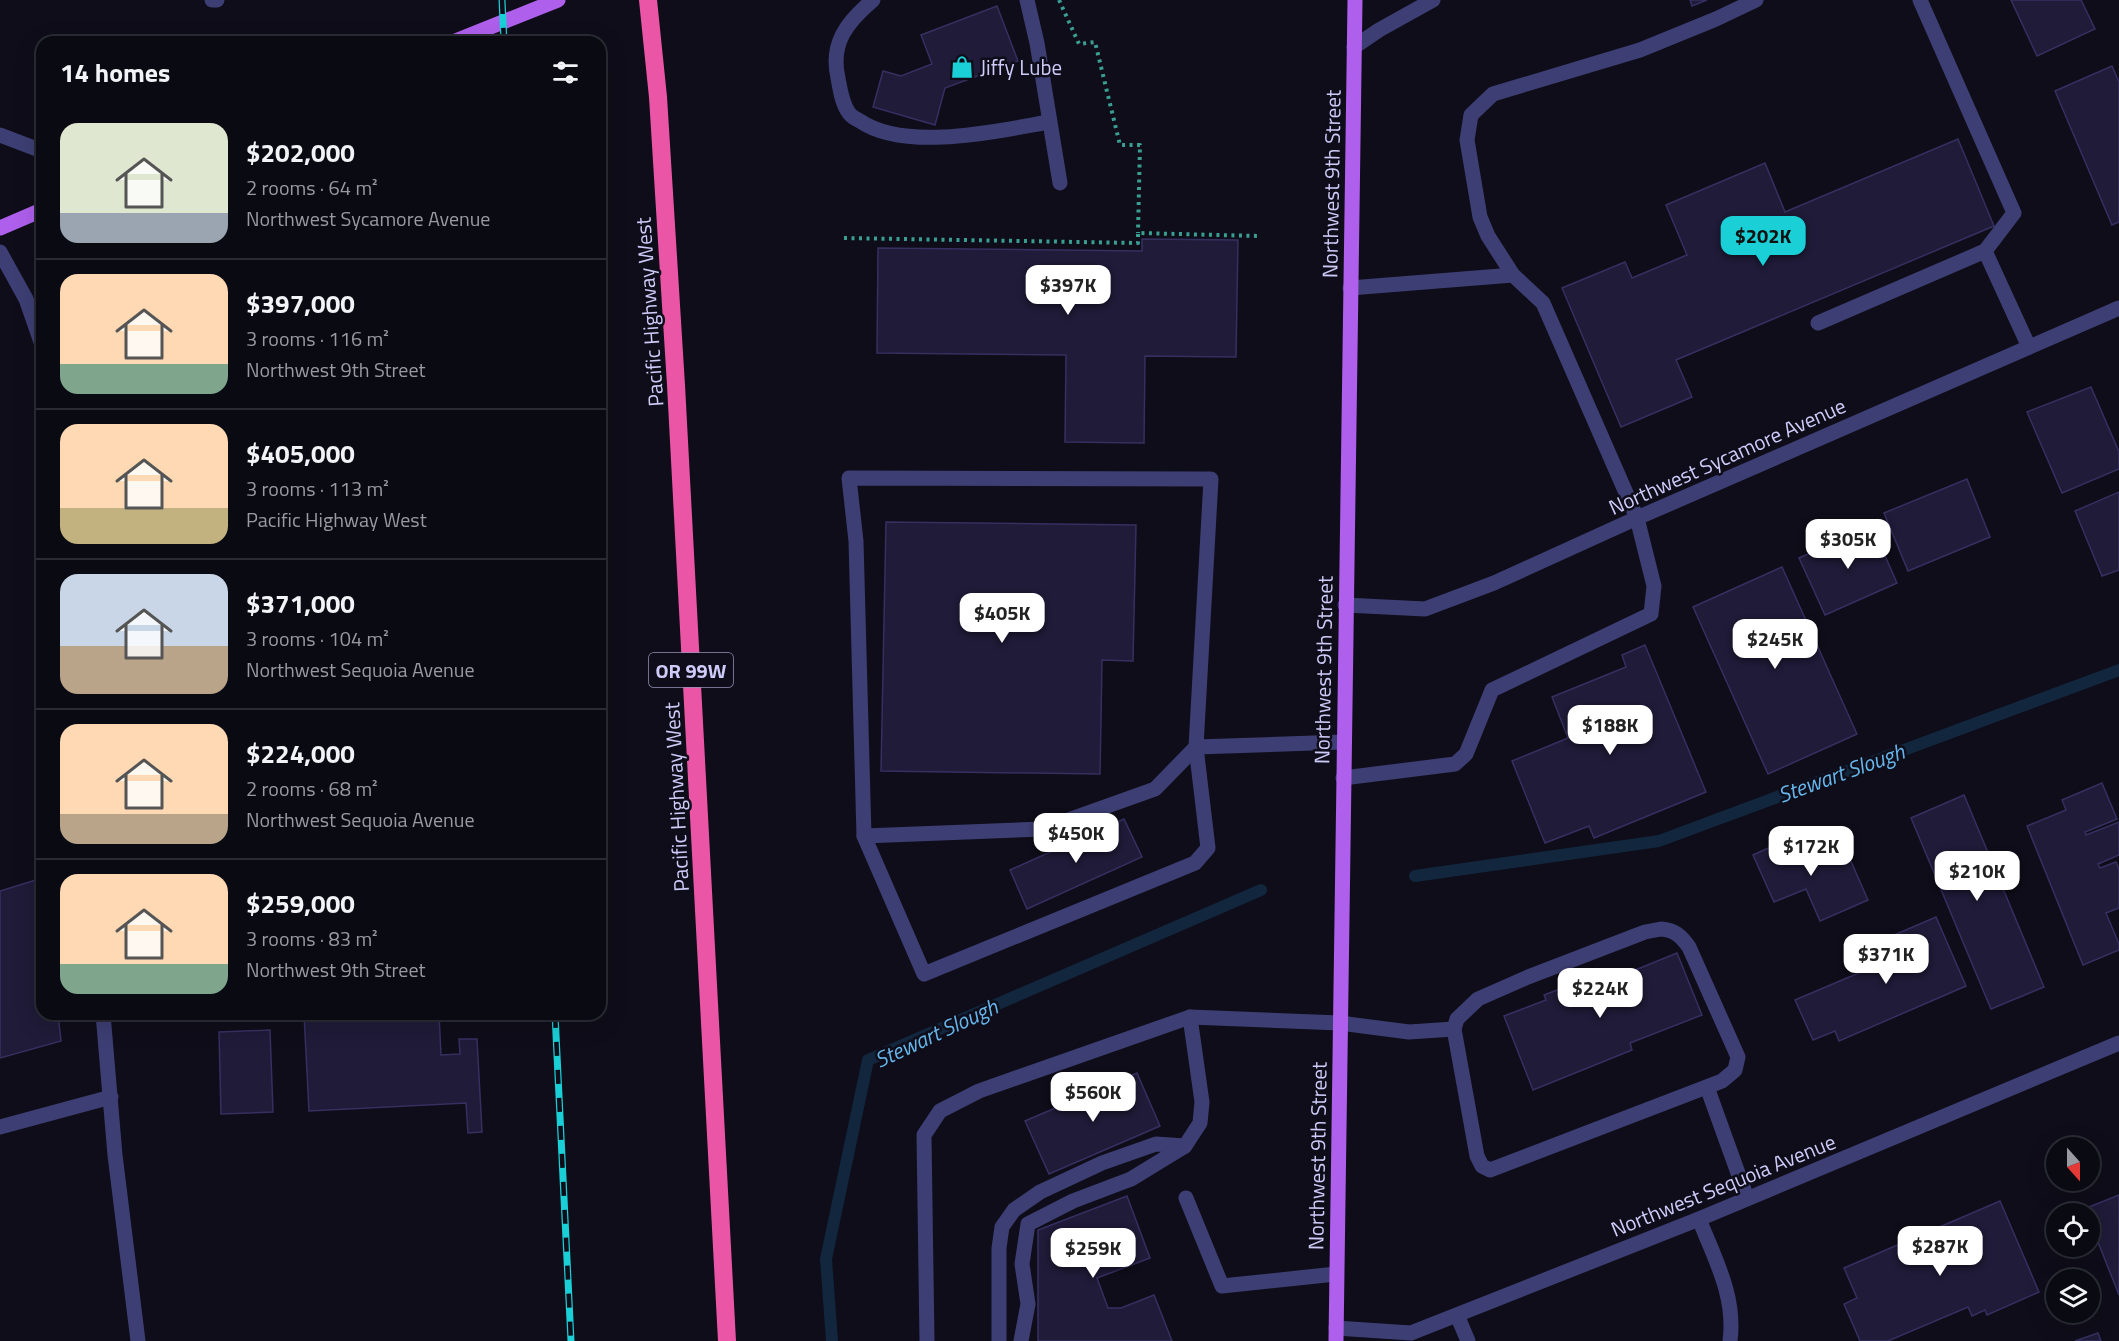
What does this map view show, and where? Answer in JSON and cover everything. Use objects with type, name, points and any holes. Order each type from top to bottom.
[{"type":"highway","name":"Pacific Highway West","points":[[648,0],[658,97],[676,386],[727,1341]]},
{"type":"main road","points":[[468,36],[558,0]]},
{"type":"main road","name":"Northwest 9th Street","points":[[1336,1334],[1354,0]]},
{"type":"main road","points":[[0,228],[36,213]]},
{"type":"street","points":[[873,0],[857,13],[838,39],[835,66],[849,114],[871,129],[910,136],[958,136],[1049,122]]},
{"type":"street","points":[[1026,0],[1037,44],[1060,183]]},
{"type":"street","points":[[1354,47],[1378,30],[1432,0]]},
{"type":"street","points":[[1343,778],[1455,764],[1466,754],[1492,690],[1651,614],[1654,586],[1636,518],[1543,303],[1513,275],[1488,236],[1480,217],[1467,140],[1471,115],[1493,94],[1640,50],[1756,0]]},
{"type":"street","points":[[1818,323],[1985,251],[2014,213],[1920,0]]},
{"type":"street","points":[[0,135],[36,149]]},
{"type":"street","points":[[1985,251],[2029,348]]},
{"type":"street","points":[[0,252],[26,299],[36,328]]},
{"type":"street","points":[[1350,288],[1513,275]]},
{"type":"street","name":"Northwest Sycamore Avenue","points":[[1345,604],[1425,609],[1494,583],[1636,518],[2119,308]]},
{"type":"street","points":[[849,478],[1211,479],[1196,747],[1208,848],[1195,863],[924,974],[864,836],[856,541],[849,478]]},
{"type":"street","points":[[864,836],[1043,829],[1155,789],[1196,747],[1343,742]]},
{"type":"street","points":[[1671,930],[1682,938],[1689,948],[1738,1058],[1736,1070],[1722,1081],[1490,1170],[1482,1166],[1477,1156],[1454,1029],[1457,1019],[1478,999],[1528,977],[1645,932],[1671,930]]},
{"type":"street","points":[[1021,1341],[1028,1304],[1022,1264],[1028,1224],[1073,1201],[1131,1179],[1185,1146],[1200,1123],[1202,1102],[1190,1017]]},
{"type":"street","points":[[927,1341],[924,1135],[940,1111],[979,1091],[1190,1017],[1340,1023],[1409,1032],[1454,1029]]},
{"type":"street","points":[[105,1020],[115,1155],[138,1341]]},
{"type":"street","name":"Northwest Sequoia Avenue","points":[[1336,1334],[1411,1333],[1699,1219],[2119,1043]]},
{"type":"street","points":[[1707,1087],[1748,1198]]},
{"type":"street","points":[[0,1127],[111,1097]]},
{"type":"street","points":[[999,1341],[999,1248],[1002,1227],[1014,1210],[1040,1192],[1102,1163],[1156,1144],[1185,1146]]},
{"type":"street","points":[[1186,1198],[1222,1286],[1336,1274]]},
{"type":"street","points":[[1699,1219],[1726,1286],[1731,1314],[1730,1341]]},
{"type":"street","points":[[1457,1315],[1468,1341]]},
{"type":"path","points":[[844,238],[1138,243],[1140,145],[1120,145],[1095,42],[1079,44],[1059,0]]},
{"type":"path","points":[[1138,233],[1259,236]]},
{"type":"building","points":[[1690,0],[1707,0],[1692,6]]},
{"type":"building","points":[[2011,0],[2081,0],[2095,29],[2037,56]]},
{"type":"building","name":"Jiffy Lube","points":[[997,6],[1018,61],[945,88],[935,125],[873,107],[883,71],[901,76],[932,64],[921,35]]},
{"type":"building","points":[[2112,66],[2119,82],[2119,222],[2112,225],[2055,91]]},
{"type":"building","points":[[1958,139],[1994,226],[1676,360],[1692,397],[1621,427],[1562,288],[1625,262],[1632,278],[1687,255],[1666,205],[1765,163],[1785,212]]},
{"type":"building","points":[[1142,239],[1238,240],[1236,357],[1145,356],[1144,443],[1065,442],[1066,355],[877,353],[878,248],[1142,251]]},
{"type":"building","points":[[2091,387],[2119,452],[2119,469],[2062,493],[2027,412]]},
{"type":"building","points":[[1967,479],[1990,537],[1908,571],[1884,513]]},
{"type":"building","points":[[2119,492],[2119,570],[2102,576],[2075,511]]},
{"type":"building","points":[[886,522],[1136,525],[1133,661],[1102,660],[1100,774],[881,771]]},
{"type":"building","points":[[1872,526],[1897,583],[1825,615],[1799,558]]},
{"type":"building","points":[[1782,567],[1857,734],[1768,774],[1693,607]]},
{"type":"building","points":[[1645,645],[1706,792],[1594,838],[1589,826],[1545,843],[1512,761],[1568,738],[1552,697],[1626,667],[1622,655]]},
{"type":"building","points":[[2102,783],[2117,819],[2085,832],[2086,835],[2119,822],[2119,855],[2098,864],[2100,868],[2116,862],[2119,869],[2119,908],[2106,913],[2119,944],[2119,950],[2083,965],[2027,826],[2066,810],[2062,800]]},
{"type":"building","points":[[1964,795],[2044,987],[1991,1009],[1911,818]]},
{"type":"building","points":[[1124,819],[1142,857],[1027,909],[1010,870]]},
{"type":"building","points":[[1802,833],[1815,863],[1846,850],[1868,900],[1820,921],[1806,889],[1774,902],[1753,855]]},
{"type":"building","points":[[36,880],[36,1020],[59,1020],[61,1041],[0,1058],[0,891]]},
{"type":"building","points":[[1936,917],[1966,986],[1839,1041],[1835,1031],[1813,1040],[1795,1000],[1887,961],[1878,942]]},
{"type":"building","points":[[1677,953],[1702,1015],[1630,1043],[1632,1050],[1533,1090],[1504,1016],[1546,1000],[1544,995],[1604,972],[1608,981]]},
{"type":"building","points":[[304,1020],[439,1020],[441,1055],[460,1054],[459,1039],[477,1039],[482,1132],[468,1133],[466,1103],[309,1111]]},
{"type":"building","points":[[270,1030],[273,1112],[221,1114],[219,1032]]},
{"type":"building","points":[[1137,1073],[1160,1126],[1049,1174],[1025,1121]]},
{"type":"building","points":[[2119,1195],[2119,1295],[2100,1247],[2099,1203]]},
{"type":"building","points":[[1127,1196],[1150,1258],[1097,1278],[1108,1308],[1121,1308],[1154,1295],[1172,1341],[1038,1341],[1038,1230]]},
{"type":"building","points":[[2000,1201],[2039,1292],[1987,1315],[1985,1310],[1972,1316],[1968,1307],[1888,1341],[1860,1341],[1844,1304],[1857,1298],[1844,1268]]},
{"type":"building","points":[[2098,1333],[2101,1341],[2075,1341]]},
{"type":"waterway","name":"Stewart Slough","points":[[1415,876],[1659,841],[2119,670]]},
{"type":"waterway","name":"Stewart Slough","points":[[832,1341],[826,1259],[868,1060],[1261,890]]},
{"type":"railway","points":[[502,0],[504,36]]},
{"type":"railway","points":[[555,1020],[571,1341]]},
{"type":"place","name":"Jiffy Lube","points":[[962,67]]}]
